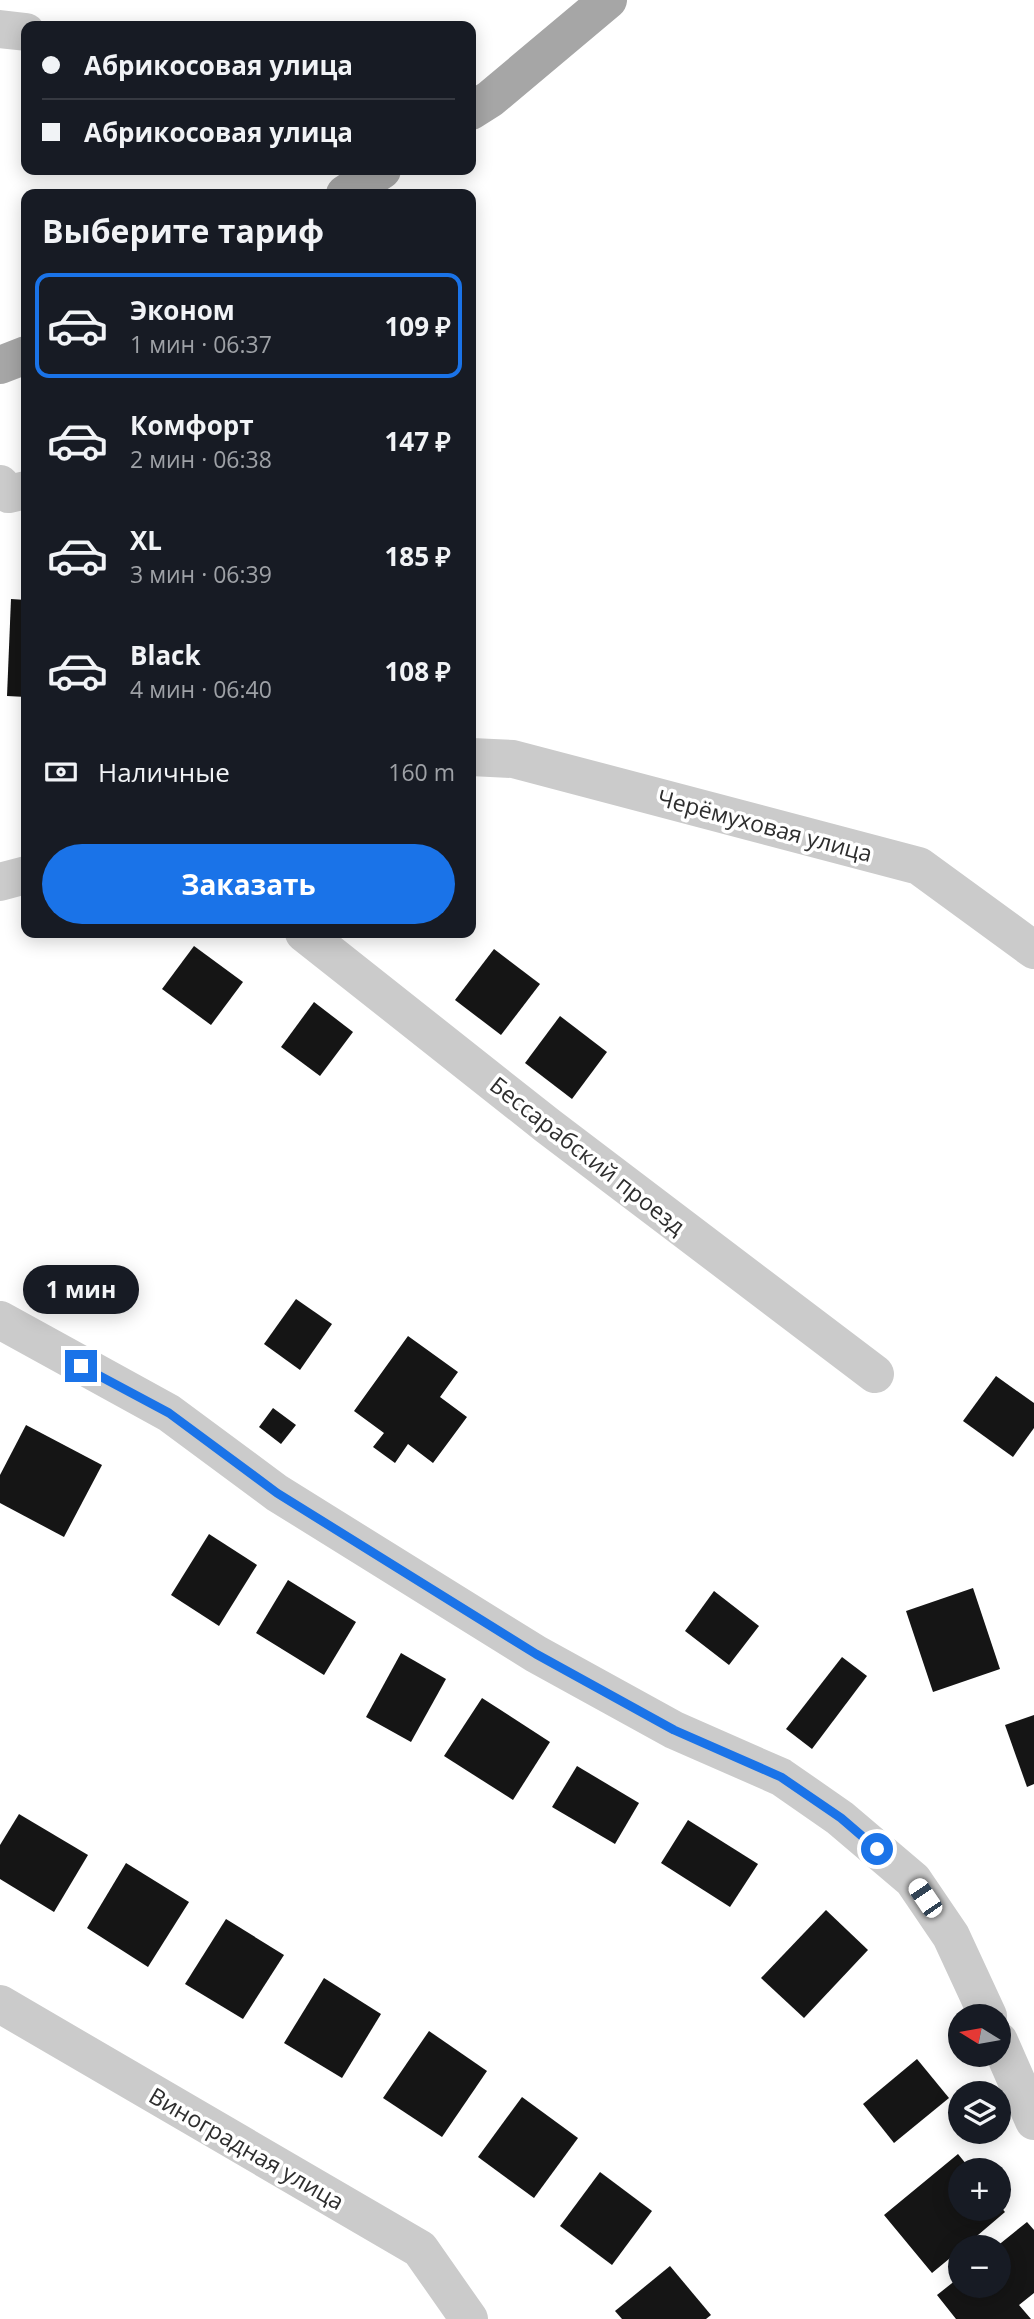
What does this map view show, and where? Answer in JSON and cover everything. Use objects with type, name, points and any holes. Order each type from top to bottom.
[{"type":"main road","points":[[477,102],[608,0]]},
{"type":"main road","points":[[353,189],[374,175]]},
{"type":"main road","points":[[0,365],[21,357]]},
{"type":"street","points":[[0,29],[21,31]]},
{"type":"street","name":"Черёмуховая улица","points":[[476,757],[513,759],[919,866],[1034,950]]},
{"type":"street","points":[[0,882],[21,876]]},
{"type":"street","name":"Бессарабский проезд","points":[[310,938],[559,1135],[875,1374]]},
{"type":"street","points":[[0,1320],[169,1413],[277,1493],[536,1654],[674,1730],[781,1777],[841,1818],[913,1880],[951,1936],[982,2004]]},
{"type":"street","name":"Виноградная улица","points":[[0,2004],[420,2249],[470,2319]]},
{"type":"street","points":[[1010,2067],[1034,2121]]},
{"type":"building","points":[[11,599],[21,600],[21,697],[7,696]]},
{"type":"building","points":[[194,946],[243,982],[211,1025],[162,989]]},
{"type":"building","points":[[494,949],[540,984],[501,1035],[455,1000]]},
{"type":"building","points":[[314,1002],[353,1032],[320,1076],[281,1047]]},
{"type":"building","points":[[560,1016],[607,1052],[572,1099],[525,1063]]},
{"type":"building","points":[[296,1299],[332,1324],[300,1370],[264,1344]]},
{"type":"building","points":[[408,1336],[458,1372],[440,1397],[467,1417],[433,1463],[408,1444],[395,1463],[373,1447],[384,1433],[354,1411]]},
{"type":"building","points":[[996,1376],[1034,1403],[1034,1428],[1013,1457],[963,1421]]},
{"type":"building","points":[[273,1408],[296,1425],[281,1444],[259,1427]]},
{"type":"building","points":[[26,1425],[102,1465],[64,1537],[0,1503],[0,1475]]},
{"type":"building","points":[[209,1534],[257,1565],[219,1626],[171,1595]]},
{"type":"building","points":[[288,1580],[356,1622],[324,1675],[256,1633]]},
{"type":"building","points":[[973,1588],[1000,1669],[933,1692],[906,1611]]},
{"type":"building","points":[[714,1591],[759,1626],[729,1665],[685,1631]]},
{"type":"building","points":[[401,1653],[446,1679],[411,1742],[366,1717]]},
{"type":"building","points":[[842,1657],[867,1676],[812,1749],[786,1729]]},
{"type":"building","points":[[482,1698],[550,1742],[513,1800],[444,1756]]},
{"type":"building","points":[[1034,1715],[1034,1784],[1027,1787],[1005,1725]]},
{"type":"building","points":[[577,1766],[639,1803],[615,1844],[552,1807]]},
{"type":"building","points":[[19,1814],[88,1855],[54,1912],[0,1879],[0,1845]]},
{"type":"building","points":[[688,1820],[758,1864],[730,1907],[661,1863]]},
{"type":"building","points":[[126,1863],[189,1902],[148,1967],[87,1928]]},
{"type":"building","points":[[826,1910],[868,1950],[804,2018],[761,1978]]},
{"type":"building","points":[[226,1919],[284,1955],[243,2019],[185,1984]]},
{"type":"building","points":[[324,1978],[381,2014],[342,2078],[284,2043]]},
{"type":"building","points":[[429,2031],[487,2071],[442,2137],[383,2098]]},
{"type":"building","points":[[917,2059],[948,2097],[894,2143],[863,2104]]},
{"type":"building","points":[[522,2097],[578,2138],[534,2198],[478,2157]]},
{"type":"building","points":[[948,2162],[948,2221],[994,2221],[978,2235],[948,2235],[948,2260],[932,2273],[884,2215]]},
{"type":"building","points":[[600,2172],[652,2211],[612,2265],[560,2226]]},
{"type":"building","points":[[1027,2222],[1034,2230],[1034,2293],[1019,2305],[1031,2319],[956,2319],[937,2295],[948,2286],[948,2298],[1011,2298],[1011,2235]]},
{"type":"building","points":[[670,2266],[711,2315],[706,2319],[622,2319],[615,2311]]},
{"type":"route","points":[[81,1366],[169,1413],[277,1493],[536,1654],[674,1730],[781,1777],[841,1818],[877,1849]]}]
